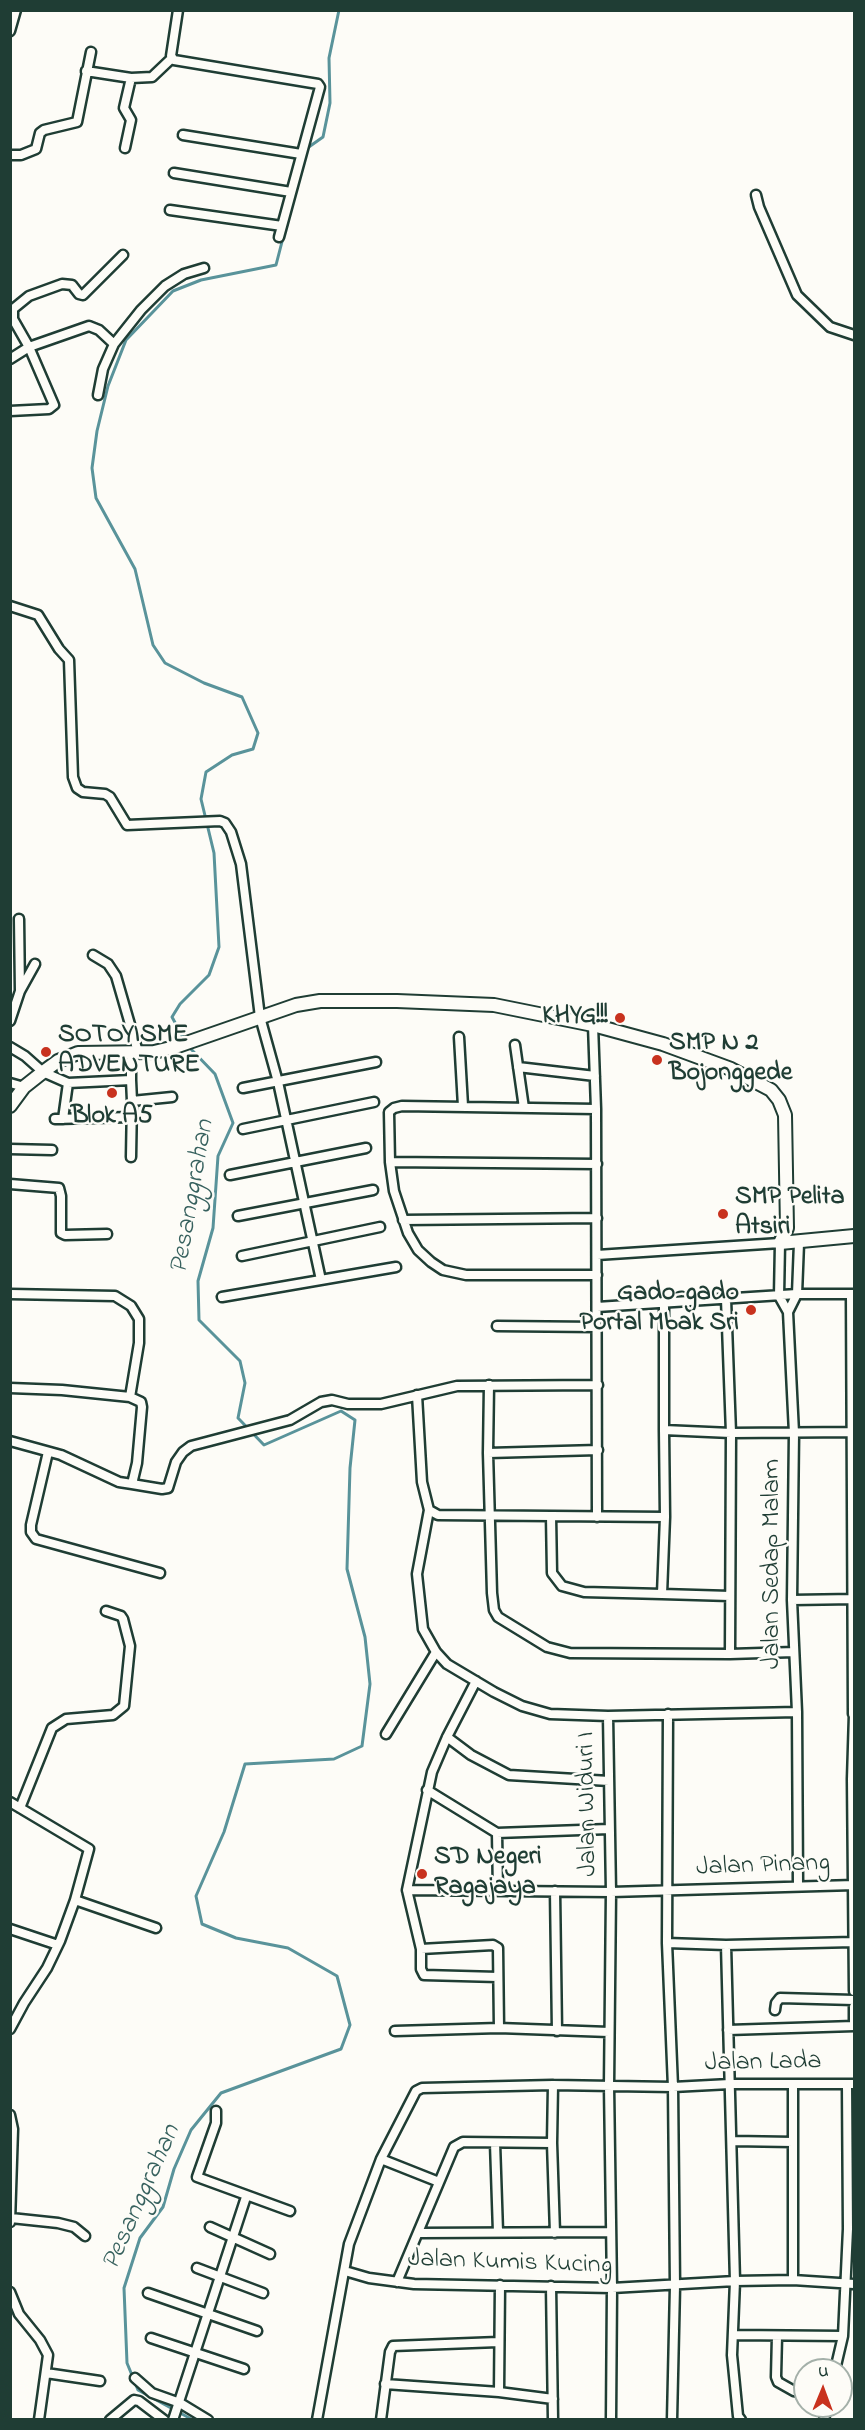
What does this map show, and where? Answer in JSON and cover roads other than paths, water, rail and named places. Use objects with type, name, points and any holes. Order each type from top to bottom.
[{"type":"street","points":[[10,31],[16,10]]},
{"type":"street","points":[[86,71],[131,78],[152,77],[173,59],[173,37],[178,10]]},
{"type":"street","points":[[10,155],[21,155],[36,149],[40,133],[44,130],[77,122],[91,52]]},
{"type":"street","points":[[173,59],[318,84],[320,87],[279,237]]},
{"type":"street","points":[[125,148],[131,120],[124,108],[131,78]]},
{"type":"street","points":[[183,135],[301,154]]},
{"type":"street","points":[[174,173],[291,192]]},
{"type":"street","points":[[756,195],[797,295],[830,327],[855,335]]},
{"type":"street","points":[[170,210],[282,226]]},
{"type":"street","points":[[10,411],[49,409],[54,405],[29,347],[13,319],[13,309],[29,296],[62,284],[72,285],[79,294],[83,295],[123,255]]},
{"type":"street","points":[[98,395],[106,359],[114,344],[141,310],[165,286],[184,274],[204,268]]},
{"type":"street","points":[[10,359],[29,347],[89,326],[99,330],[114,344]]},
{"type":"street","points":[[10,606],[38,615],[59,649],[69,660],[73,777],[77,788],[83,792],[105,794],[110,797],[128,825],[220,821],[225,823],[231,832],[240,864],[260,1017],[279,1082],[321,1280]]},
{"type":"street","points":[[19,919],[20,991]]},
{"type":"street","points":[[93,956],[108,964],[116,976],[134,1056],[131,1080],[130,1157]]},
{"type":"street","points":[[10,1021],[20,991],[35,964]]},
{"type":"street","points":[[10,1106],[24,1087],[42,1072],[57,1061],[78,1053],[134,1056],[153,1052],[175,1047],[296,1005],[320,1001],[456,1002],[495,1005],[593,1025],[663,1044],[722,1066],[771,1090],[779,1100],[785,1115],[787,1228],[780,1243],[779,1296],[788,1312]]},
{"type":"street","points":[[593,1025],[597,1164],[597,1517]]},
{"type":"street","points":[[459,1037],[463,1106]]},
{"type":"street","points":[[515,1045],[524,1108]]},
{"type":"street","points":[[10,1047],[25,1056],[42,1072],[68,1083],[131,1080]]},
{"type":"street","points":[[243,1088],[376,1062]]},
{"type":"street","points":[[518,1067],[595,1076]]},
{"type":"street","points":[[10,1083],[24,1087]]},
{"type":"street","points":[[68,1083],[59,1119],[132,1117]]},
{"type":"street","points":[[132,1101],[172,1097]]},
{"type":"street","points":[[243,1129],[374,1102]]},
{"type":"street","points":[[596,1109],[402,1106],[389,1112],[390,1162],[394,1191],[418,1250],[443,1270],[466,1275],[597,1275]]},
{"type":"street","points":[[230,1175],[366,1148]]},
{"type":"street","points":[[10,1149],[52,1150]]},
{"type":"street","points":[[390,1162],[597,1164]]},
{"type":"street","points":[[10,1184],[58,1188],[61,1196],[61,1233],[65,1235],[107,1234]]},
{"type":"street","points":[[238,1216],[373,1190]]},
{"type":"street","points":[[404,1220],[597,1218]]},
{"type":"street","points":[[242,1257],[380,1227]]},
{"type":"street","points":[[787,1228],[799,1242]]},
{"type":"street","points":[[597,1255],[799,1242],[855,1236]]},
{"type":"street","name":"Jalan Sedap Malam","points":[[798,1886],[797,1712],[792,1600],[794,1433],[788,1312],[797,1294],[799,1242]]},
{"type":"street","points":[[222,1297],[396,1266]]},
{"type":"street","points":[[10,1294],[115,1296],[131,1306],[139,1319],[139,1343],[130,1397]]},
{"type":"street","points":[[597,1307],[797,1294],[853,1294],[853,1942],[855,1991]]},
{"type":"street","points":[[726,1299],[731,1433],[730,1654]]},
{"type":"street","points":[[662,1594],[665,1517],[664,1303]]},
{"type":"street","points":[[497,1326],[597,1327]]},
{"type":"street","points":[[489,1385],[488,1453],[492,1593],[494,1610],[498,1617],[529,1638],[547,1647],[570,1653],[794,1652]]},
{"type":"street","points":[[10,1442],[61,1455],[119,1482],[162,1489],[168,1488],[176,1462],[183,1452],[192,1446],[290,1420],[321,1402],[332,1400],[348,1404],[381,1404],[457,1386],[598,1385]]},
{"type":"street","points":[[10,1388],[62,1390],[130,1397],[141,1402],[137,1463],[132,1484]]},
{"type":"street","points":[[417,1395],[422,1482],[429,1510],[417,1574],[423,1629],[436,1652],[447,1664],[522,1706],[550,1714],[608,1716],[797,1712]]},
{"type":"street","points":[[664,1430],[731,1433],[853,1432]]},
{"type":"street","points":[[488,1453],[598,1450]]},
{"type":"street","points":[[48,1452],[31,1525],[31,1532],[36,1539],[160,1573]]},
{"type":"street","points":[[429,1510],[438,1515],[665,1517]]},
{"type":"street","points":[[551,1516],[552,1573],[562,1586],[584,1592],[730,1596]]},
{"type":"street","points":[[792,1600],[854,1599]]},
{"type":"street","points":[[20,1808],[52,1728],[66,1719],[113,1715],[123,1706],[130,1646],[121,1616],[106,1611]]},
{"type":"street","points":[[386,1734],[436,1652]]},
{"type":"street","points":[[476,1682],[447,1737],[432,1772],[407,1890],[421,1949],[422,1973],[427,1976],[498,1977]]},
{"type":"street","points":[[668,1714],[671,1891],[667,1943],[673,2087],[675,2286],[672,2420]]},
{"type":"street","name":"Jalan Widuri I","points":[[608,1716],[611,1892],[610,2420]]},
{"type":"street","points":[[447,1737],[471,1755],[508,1775],[609,1781]]},
{"type":"street","points":[[427,1790],[497,1833],[609,1829]]},
{"type":"street","points":[[10,1802],[89,1849],[75,1900],[48,1968],[24,2003],[10,2029]]},
{"type":"street","points":[[497,1833],[498,1892]]},
{"type":"street","name":"Jalan Pinang","points":[[407,1890],[611,1892],[854,1885]]},
{"type":"street","points":[[555,1892],[556,2031]]},
{"type":"street","points":[[75,1900],[156,1928]]},
{"type":"street","points":[[10,1929],[58,1945]]},
{"type":"street","points":[[667,1943],[726,1945],[853,1942]]},
{"type":"street","points":[[726,1945],[733,2141],[735,2281],[733,2335],[735,2385],[738,2416],[741,2420]]},
{"type":"street","points":[[421,1949],[495,1946],[498,1948],[499,2028]]},
{"type":"street","points":[[775,2010],[780,1998],[855,2000]]},
{"type":"street","points":[[728,2030],[854,2026],[855,2007]]},
{"type":"street","points":[[395,2031],[499,2028],[609,2032]]},
{"type":"street","points":[[838,2358],[843,2336],[844,2283],[851,2229],[851,2084]]},
{"type":"street","name":"Jalan Lada","points":[[381,2159],[416,2091],[422,2088],[851,2084]]},
{"type":"street","points":[[553,2085],[555,2233]]},
{"type":"street","points":[[793,2085],[793,2280]]},
{"type":"street","points":[[216,2111],[216,2123],[197,2177],[246,2197],[291,2211]]},
{"type":"street","points":[[10,2115],[13,2129],[10,2220],[58,2223],[74,2227],[85,2236]]},
{"type":"street","points":[[733,2141],[793,2142]]},
{"type":"street","points":[[495,2143],[498,2232]]},
{"type":"street","points":[[397,2282],[420,2233],[454,2147],[458,2144],[552,2143]]},
{"type":"street","points":[[317,2420],[333,2321],[349,2244],[381,2159],[439,2182]]},
{"type":"street","points":[[173,2420],[246,2197]]},
{"type":"street","points":[[210,2227],[270,2254]]},
{"type":"street","points":[[420,2233],[610,2232]]},
{"type":"street","points":[[197,2268],[264,2293]]},
{"type":"street","name":"Jalan Kumis Kucing","points":[[345,2271],[369,2278],[397,2282],[612,2288],[793,2280],[855,2284]]},
{"type":"street","points":[[499,2392],[500,2285]]},
{"type":"street","points":[[551,2286],[553,2420]]},
{"type":"street","points":[[10,2292],[19,2314],[40,2340],[48,2355],[39,2420]]},
{"type":"street","points":[[148,2293],[257,2331]]},
{"type":"street","points":[[733,2335],[843,2336]]},
{"type":"street","points":[[777,2336],[776,2377],[778,2382],[793,2390]]},
{"type":"street","points":[[151,2338],[244,2369]]},
{"type":"street","points":[[381,2420],[385,2384],[393,2346],[498,2342]]},
{"type":"street","points":[[46,2373],[100,2381]]},
{"type":"street","points":[[135,2378],[152,2393],[208,2420]]},
{"type":"street","points":[[385,2384],[499,2392],[553,2399]]},
{"type":"street","points":[[110,2420],[130,2401],[139,2400],[164,2420]]},
{"type":"waterway","name":"Pesanggrahan","points":[[306,149],[323,137],[330,103],[329,58],[339,10]]},
{"type":"waterway","name":"Pesanggrahan","points":[[184,1039],[172,1017],[180,1004],[209,975],[219,947],[214,853],[201,799],[206,772],[232,755],[253,749],[258,733],[242,697],[204,683],[165,663],[153,645],[135,569],[96,498],[92,468],[97,431],[108,386],[126,340],[173,291],[201,280],[276,265],[284,234]]},
{"type":"waterway","name":"Pesanggrahan","points":[[189,1047],[215,1074],[233,1123],[218,1156],[213,1228],[198,1281],[199,1320],[240,1361],[245,1383],[238,1418],[264,1445],[341,1411],[355,1420],[350,1468],[347,1569],[365,1637],[370,1684],[362,1746],[334,1759],[245,1764],[224,1832],[196,1896],[202,1924],[236,1938],[288,1948],[337,1976],[350,2025],[341,2049],[221,2093],[191,2130],[174,2169],[163,2207],[140,2238],[124,2288],[127,2363],[138,2390],[193,2420]]},
{"type":"place","name":"KHYG!!!","points":[[620,1018]]},
{"type":"place","name":"SOTOYISME ADVENTURE","points":[[46,1052]]},
{"type":"place","name":"SMP N 2 Bojonggede","points":[[657,1060]]},
{"type":"place","name":"Blok A5","points":[[112,1093]]},
{"type":"place","name":"SMP Pelita Atsiri","points":[[723,1214]]},
{"type":"place","name":"Gado-gado Portal Mbak Sri","points":[[751,1310]]},
{"type":"place","name":"SD Negeri Ragajaya","points":[[422,1874]]}]
